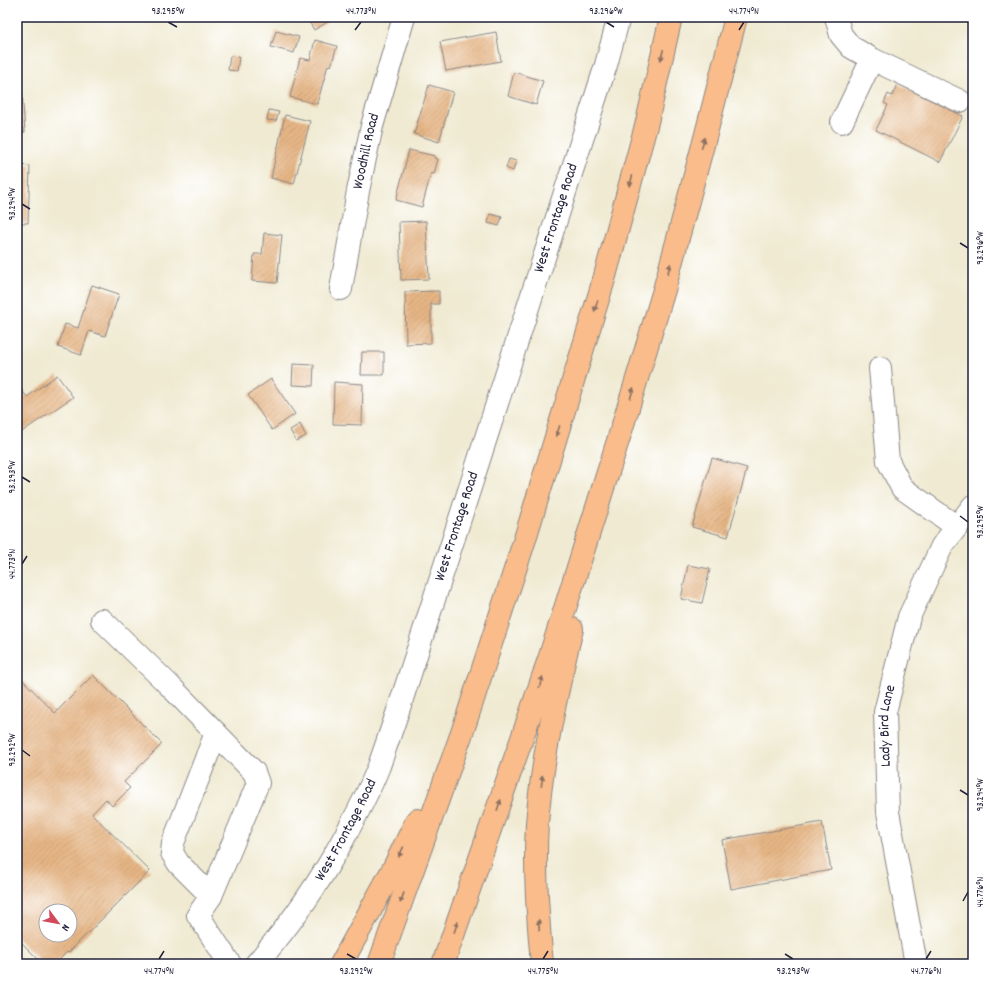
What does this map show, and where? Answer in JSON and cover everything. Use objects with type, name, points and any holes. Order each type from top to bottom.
[{"type":"highway","points":[[379,964],[463,730],[524,542],[605,276],[647,122],[671,17]]},
{"type":"highway","points":[[443,964],[528,722],[621,431],[664,290],[736,17]]},
{"type":"highway","points":[[542,964],[536,873],[537,825],[542,779],[550,729],[565,657],[621,431]]},
{"type":"highway","points":[[341,964],[393,869],[463,730]]},
{"type":"street","name":"Woodhill Road","points":[[342,289],[358,191],[372,126],[404,17]]},
{"type":"street","name":"West Frontage Road","points":[[256,964],[275,943],[297,914],[331,863],[357,813],[378,767],[400,705],[606,65],[618,17]]},
{"type":"street","points":[[836,17],[841,35],[850,47],[960,101]]},
{"type":"street","points":[[842,122],[872,59]]},
{"type":"street","points":[[880,368],[888,461],[902,488],[957,527]]},
{"type":"street","name":"Lady Bird Lane","points":[[916,964],[888,812],[885,712],[909,617],[942,546],[973,506]]},
{"type":"street","points":[[102,620],[254,772],[258,783],[211,896],[198,915],[230,964]]},
{"type":"street","points":[[211,896],[179,864],[172,853],[173,843],[216,733]]},
{"type":"building","points":[[306,17],[336,17],[314,30]]},
{"type":"building","points":[[276,31],[299,37],[294,53],[271,47]]},
{"type":"building","points":[[496,32],[501,61],[446,71],[440,42]]},
{"type":"building","points":[[315,40],[337,46],[331,66],[328,65],[317,104],[290,97],[300,58],[310,60]]},
{"type":"building","points":[[230,56],[239,57],[237,71],[228,70]]},
{"type":"building","points":[[17,64],[20,64],[25,132],[17,133]]},
{"type":"building","points":[[514,72],[543,81],[536,105],[508,96]]},
{"type":"building","points":[[898,84],[963,116],[940,162],[876,130],[888,105],[884,103],[888,94],[892,96]]},
{"type":"building","points":[[429,85],[453,92],[439,142],[414,134]]},
{"type":"building","points":[[269,110],[279,112],[276,121],[267,120]]},
{"type":"building","points":[[285,115],[310,121],[294,184],[271,178]]},
{"type":"building","points":[[409,150],[435,156],[434,158],[438,159],[434,174],[431,173],[422,207],[396,200]]},
{"type":"building","points":[[509,159],[516,161],[513,171],[506,168]]},
{"type":"building","points":[[17,165],[30,166],[28,223],[17,223]]},
{"type":"building","points":[[490,214],[502,217],[499,226],[488,223]]},
{"type":"building","points":[[426,221],[429,279],[401,280],[399,222]]},
{"type":"building","points":[[264,233],[282,235],[277,283],[252,281],[254,254],[262,254]]},
{"type":"building","points":[[92,285],[119,294],[105,336],[89,331],[81,355],[58,347],[65,324],[78,328]]},
{"type":"building","points":[[439,291],[439,304],[431,304],[431,343],[406,344],[405,292]]},
{"type":"building","points":[[362,352],[384,352],[384,375],[361,375]]},
{"type":"building","points":[[293,364],[314,365],[313,386],[292,385]]},
{"type":"building","points":[[57,375],[73,397],[17,435],[17,383],[27,397]]},
{"type":"building","points":[[271,379],[295,414],[272,430],[248,395]]},
{"type":"building","points":[[334,382],[363,384],[362,425],[333,424]]},
{"type":"building","points":[[300,424],[306,436],[296,441],[290,430]]},
{"type":"building","points":[[712,458],[747,468],[728,537],[692,527]]},
{"type":"building","points":[[688,565],[710,569],[702,603],[681,599]]},
{"type":"building","points":[[17,674],[55,713],[93,675],[162,744],[124,782],[130,788],[112,806],[106,799],[92,814],[150,871],[78,943],[68,953],[67,952],[55,964],[43,964],[17,938]]},
{"type":"building","points":[[822,822],[831,870],[731,889],[722,840]]}]
